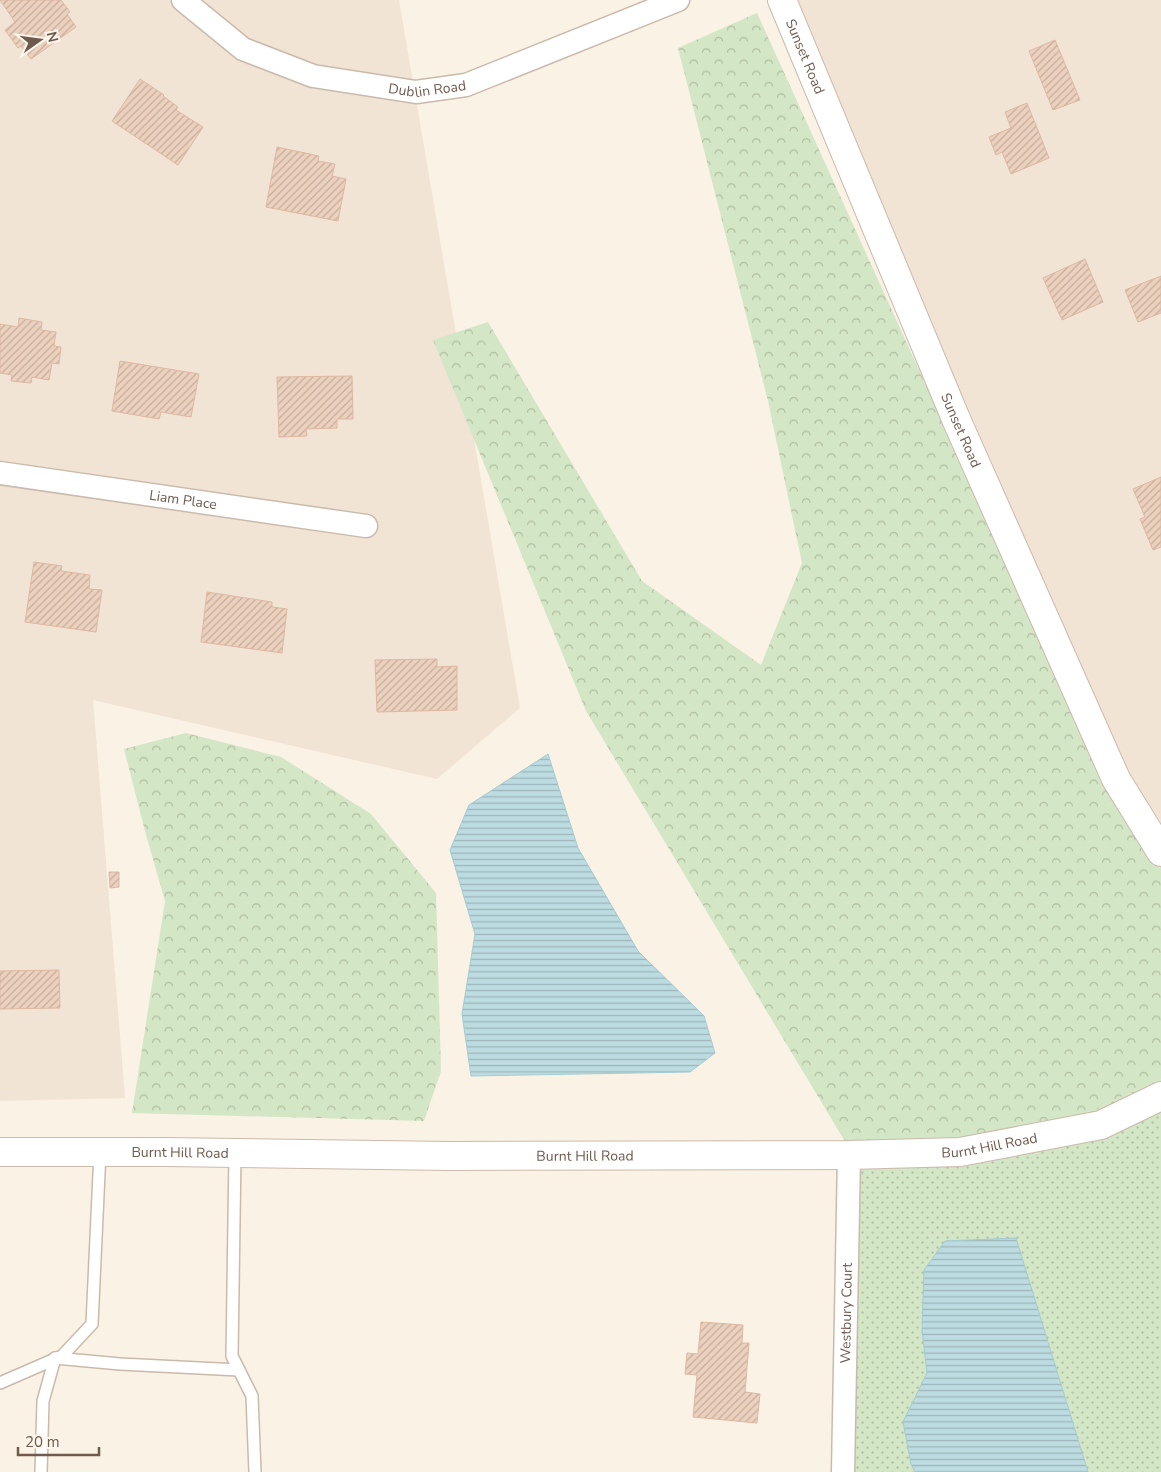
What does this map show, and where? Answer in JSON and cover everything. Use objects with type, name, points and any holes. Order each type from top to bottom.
[{"type":"street","name":"Dublin Road","points":[[183,0],[243,49],[260,56],[313,76],[416,92],[466,85],[678,0]]},
{"type":"street","name":"Sunset Road","points":[[782,0],[956,419],[1112,770],[1161,852]]},
{"type":"street","name":"Liam Place","points":[[0,473],[366,526]]},
{"type":"street","name":"Burnt Hill Road","points":[[0,1152],[449,1156],[849,1155],[960,1152],[1101,1125],[1161,1096]]},
{"type":"street","name":"Westbury Court","points":[[843,1472],[849,1155]]},
{"type":"lane","points":[[0,1383],[62,1356],[92,1324],[100,1152]]},
{"type":"lane","points":[[235,1153],[232,1356],[252,1396],[255,1472]]},
{"type":"lane","points":[[56,1358],[120,1364],[239,1370]]},
{"type":"lane","points":[[41,1472],[43,1401],[56,1358]]},
{"type":"shaded area","points":[[0,0],[399,0],[520,708],[437,779],[93,700],[125,1098],[0,1101]]},
{"type":"shaded area","points":[[767,0],[1161,0],[1161,857],[791,53]]},
{"type":"green space","points":[[757,13],[1101,771],[1161,857],[1161,1079],[1015,1145],[849,1148],[586,711],[433,340],[488,322],[642,581],[761,665],[802,563],[768,401],[678,48]]},
{"type":"green space","points":[[186,733],[281,757],[371,814],[436,893],[441,1071],[424,1121],[132,1113],[165,901],[124,749]]},
{"type":"green space","points":[[1161,1079],[1161,1472],[845,1472],[849,1148],[1015,1145]]},
{"type":"water","points":[[548,754],[578,848],[638,951],[704,1016],[715,1053],[690,1072],[471,1076],[462,1014],[475,934],[450,850],[469,805]]},
{"type":"water","points":[[1016,1238],[1088,1472],[915,1472],[911,1464],[903,1422],[927,1373],[922,1330],[924,1270],[945,1241]]},
{"type":"building","points":[[0,0],[61,0],[70,12],[67,14],[76,27],[31,59],[21,46],[18,48],[5,30],[15,22]]},
{"type":"building","points":[[1055,40],[1080,100],[1053,110],[1029,51]]},
{"type":"building","points":[[140,79],[178,107],[176,110],[203,127],[178,165],[112,121]]},
{"type":"building","points":[[1027,103],[1049,158],[1011,174],[1002,152],[996,155],[989,137],[1011,128],[1005,112]]},
{"type":"building","points":[[277,147],[319,156],[318,161],[335,164],[332,176],[346,179],[338,221],[266,207]]},
{"type":"building","points":[[1085,259],[1103,302],[1062,320],[1043,278]]},
{"type":"building","points":[[1161,276],[1161,313],[1138,322],[1125,290]]},
{"type":"building","points":[[19,318],[42,322],[41,330],[56,332],[54,346],[61,347],[59,364],[52,363],[49,380],[32,377],[31,383],[11,381],[12,375],[0,373],[0,324],[18,327]]},
{"type":"building","points":[[120,361],[199,374],[191,417],[161,412],[159,419],[112,411]]},
{"type":"building","points":[[352,376],[353,419],[337,419],[337,428],[306,429],[307,436],[279,437],[277,377]]},
{"type":"building","points":[[1161,477],[1161,547],[1153,550],[1140,519],[1145,517],[1133,489]]},
{"type":"building","points":[[34,562],[62,566],[61,571],[90,575],[89,589],[102,590],[96,632],[25,622]]},
{"type":"building","points":[[207,592],[272,602],[272,607],[287,609],[282,653],[201,642]]},
{"type":"building","points":[[437,659],[437,667],[457,666],[457,710],[377,712],[375,660]]},
{"type":"building","points":[[109,872],[119,872],[119,887],[110,888]]},
{"type":"building","points":[[59,970],[60,1008],[0,1009],[0,971]]},
{"type":"building","points":[[701,1322],[743,1325],[742,1343],[749,1343],[745,1392],[760,1394],[757,1423],[693,1417],[697,1375],[685,1374],[687,1353],[698,1354]]}]
